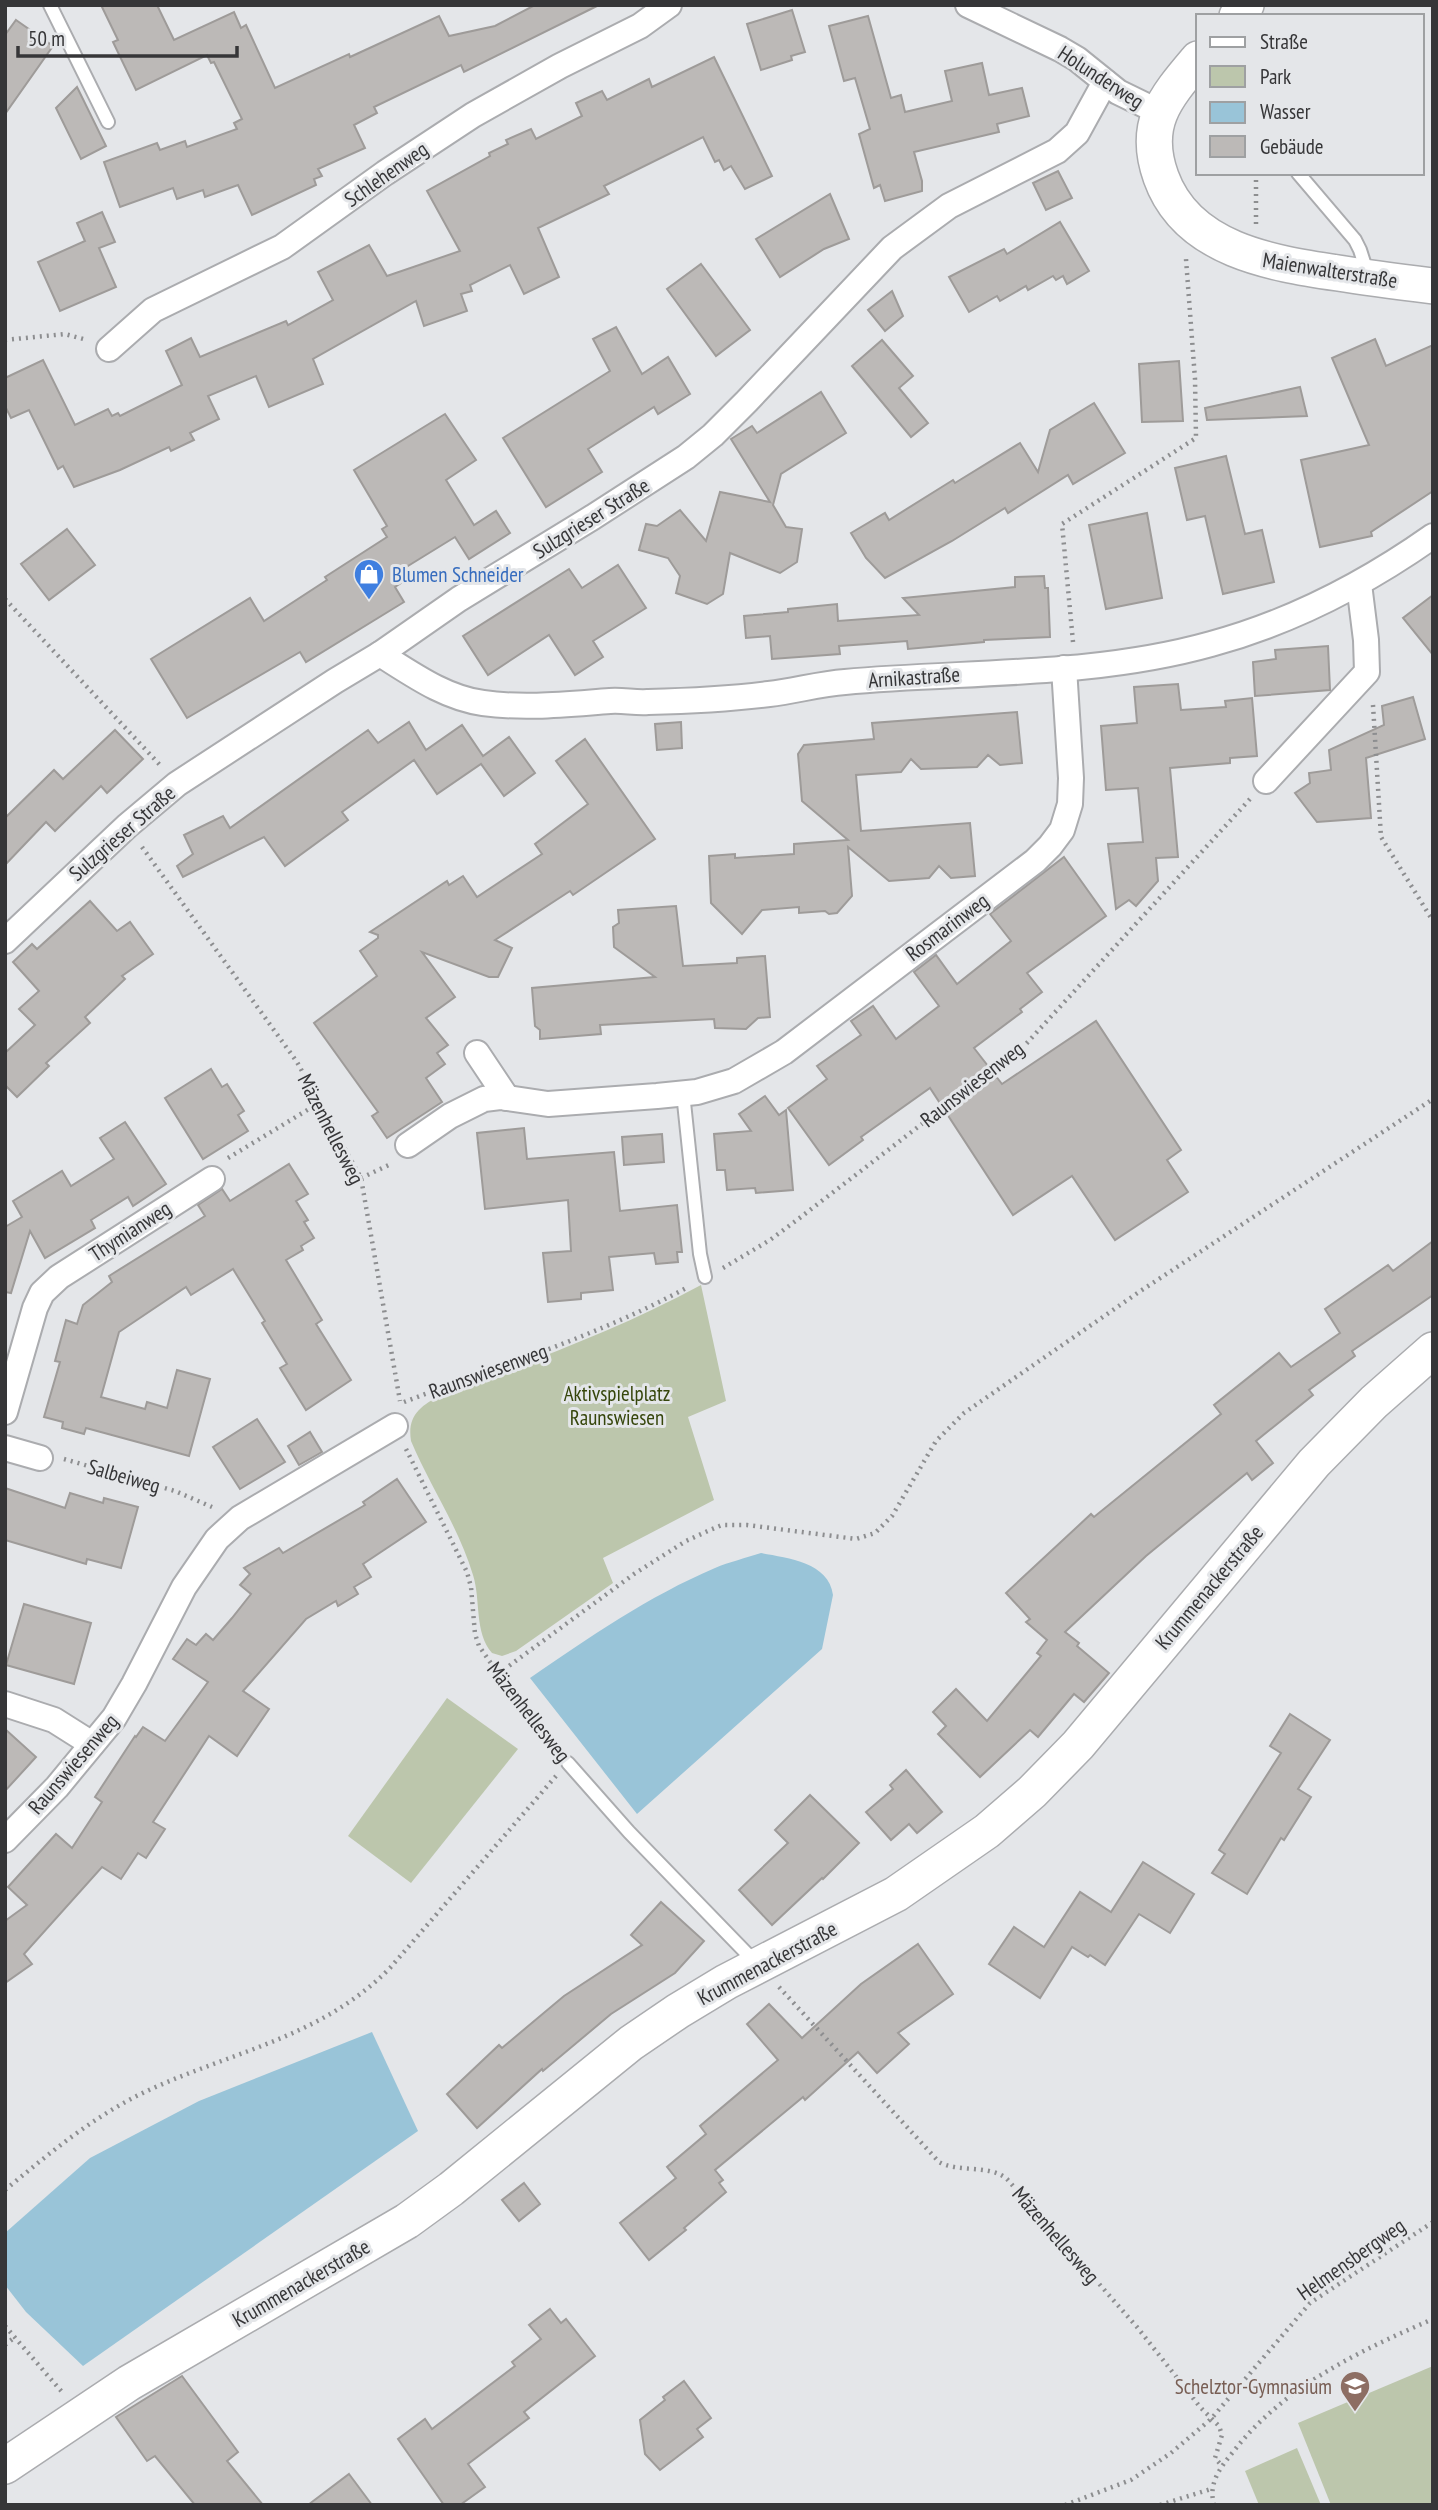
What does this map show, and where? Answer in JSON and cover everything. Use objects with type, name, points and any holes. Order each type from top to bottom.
[{"type":"main road","points":[[1159,112],[1171,92],[1196,62]]},
{"type":"main road","name":"Maienwalterstraße","points":[[1159,112],[1153,134],[1154,158],[1167,191],[1184,216],[1210,237],[1258,259],[1295,267],[1433,286]]},
{"type":"main road","name":"Krummenackerstraße","points":[[5,2466],[146,2372],[407,2221],[631,2043],[703,1995],[918,1881],[987,1831],[1032,1792],[1087,1735],[1314,1463],[1374,1402],[1433,1350]]},
{"type":"street","name":"Schlehenweg","points":[[109,349],[153,310],[282,247],[473,114],[640,26],[669,5]]},
{"type":"street","name":"Holunderweg","points":[[968,5],[1060,49],[1127,97],[1159,112]]},
{"type":"street","name":"Sulzgrieser Straße","points":[[5,941],[127,826],[177,783],[700,446],[765,383],[898,243],[949,206],[1057,151],[1071,141],[1105,82]]},
{"type":"street","name":"Arnikastraße","points":[[380,654],[451,694],[497,705],[723,698],[770,694],[842,682],[1129,662],[1210,645],[1289,617],[1359,584],[1433,536]]},
{"type":"street","points":[[1266,781],[1367,672],[1359,584]]},
{"type":"street","name":"Rosmarinweg","points":[[408,1145],[469,1104],[492,1097],[548,1104],[683,1093],[734,1081],[772,1060],[1035,861],[1051,846],[1066,821],[1071,793],[1070,668]]},
{"type":"street","points":[[477,1053],[507,1098]]},
{"type":"street","name":"Thymianweg","points":[[5,1412],[35,1308],[47,1287],[212,1179]]},
{"type":"street","name":"Raunswiesenweg","points":[[5,1840],[57,1787],[114,1718],[195,1568],[217,1539],[240,1518],[398,1415]]},
{"type":"street","points":[[5,1448],[40,1458]]},
{"type":"street","points":[[5,1704],[54,1720],[92,1744]]},
{"type":"lane","points":[[50,5],[108,122]]},
{"type":"lane","points":[[1300,175],[1354,240],[1360,250],[1368,278]]},
{"type":"lane","points":[[683,1093],[700,1254],[705,1277]]},
{"type":"lane","name":"Mäzenhellesweg","points":[[568,1763],[629,1832],[759,1966]]},
{"type":"path","points":[[1255,175],[1258,259]]},
{"type":"path","points":[[1070,668],[1062,524],[1196,438],[1195,379],[1184,216]]},
{"type":"path","points":[[5,340],[72,334],[109,349]]},
{"type":"path","points":[[5,599],[177,783]]},
{"type":"path","points":[[1367,672],[1374,710],[1381,837],[1433,921]]},
{"type":"path","name":"Raunswiesenweg","points":[[398,1415],[658,1302],[782,1231],[1026,1044],[1266,781]]},
{"type":"path","name":"Mäzenhellesweg","points":[[127,826],[297,1062],[361,1178],[398,1415],[467,1572],[479,1646],[568,1763]]},
{"type":"path","points":[[498,1674],[634,1574],[687,1541],[722,1525],[740,1524],[856,1539],[874,1533],[892,1516],[936,1441],[964,1413],[1139,1292],[1433,1099]]},
{"type":"path","points":[[212,1179],[217,1164],[319,1103]]},
{"type":"path","name":"Salbeiweg","points":[[40,1458],[54,1456],[175,1491],[240,1518]]},
{"type":"path","points":[[5,2190],[80,2130],[131,2098],[314,2024],[361,1996],[390,1968],[568,1763]]},
{"type":"path","name":"Mäzenhellesweg","points":[[759,1966],[939,2162],[947,2166],[996,2173],[1007,2179],[1137,2327],[1211,2419]]},
{"type":"path","name":"Helmensbergweg","points":[[1069,2504],[1131,2480],[1146,2471],[1211,2419],[1310,2303],[1433,2222]]},
{"type":"path","points":[[1214,2505],[1211,2490],[1222,2466],[1255,2426],[1303,2385],[1352,2357],[1433,2319]]},
{"type":"path","points":[[5,2326],[82,2415]]},
{"type":"path","points":[[5,2345],[15,2337]]},
{"type":"path","points":[[1211,2419],[1219,2426],[1222,2435],[1215,2458],[1222,2466]]},
{"type":"path","points":[[1160,2505],[1211,2490]]},
{"type":"green space","name":"Aktivspielplatz Raunswiesen","points":[[701,1285],[726,1401],[688,1417],[714,1500],[603,1558],[613,1583],[516,1651],[502,1656],[492,1653],[486,1645],[480,1626],[475,1585],[467,1558],[411,1441],[413,1418],[427,1403],[441,1395],[605,1331]]},
{"type":"green space","points":[[447,1698],[518,1749],[411,1883],[348,1836]]},
{"type":"green space","points":[[1433,2366],[1433,2505],[1331,2505],[1298,2423]]},
{"type":"green space","points":[[1297,2448],[1321,2505],[1259,2505],[1245,2471]]},
{"type":"water","points":[[761,1553],[805,1564],[824,1575],[830,1584],[833,1595],[822,1649],[637,1814],[530,1678],[666,1591],[715,1568]]},
{"type":"water","points":[[372,2032],[418,2131],[83,2366],[26,2312],[5,2285],[5,2233],[90,2158],[199,2101]]},
{"type":"building","points":[[101,5],[157,5],[174,40],[234,12],[241,28],[246,25],[275,88],[439,16],[449,36],[495,26],[535,5],[599,5],[464,72],[461,65],[374,107],[377,113],[354,125],[365,148],[318,169],[322,176],[314,179],[316,185],[252,215],[238,185],[205,197],[203,190],[177,199],[173,188],[120,207],[104,162],[157,143],[160,150],[185,141],[187,147],[237,129],[234,123],[242,119],[214,62],[211,63],[207,55],[136,90],[113,42],[118,40]]},
{"type":"building","points":[[792,10],[805,52],[791,56],[792,60],[761,70],[747,24]]},
{"type":"building","points":[[868,16],[891,98],[901,95],[905,112],[952,101],[945,71],[982,63],[989,95],[1022,88],[1029,116],[997,124],[999,132],[914,152],[922,191],[885,201],[880,185],[874,188],[859,134],[870,129],[855,78],[844,81],[829,26]]},
{"type":"building","points":[[16,20],[53,46],[5,114],[5,35]]},
{"type":"building","points":[[714,57],[772,176],[745,189],[731,166],[724,170],[719,160],[715,162],[703,137],[604,186],[609,194],[538,228],[559,277],[524,294],[510,265],[470,285],[472,291],[461,294],[467,311],[424,326],[416,301],[313,359],[323,384],[269,407],[256,376],[208,396],[219,419],[190,433],[194,440],[171,451],[169,447],[120,470],[74,487],[63,466],[58,469],[29,410],[11,418],[5,406],[5,378],[43,360],[75,425],[108,409],[112,416],[118,413],[120,416],[182,385],[166,351],[191,338],[200,357],[286,321],[288,325],[333,300],[318,272],[369,245],[387,276],[460,251],[427,191],[490,156],[489,153],[508,144],[506,140],[531,129],[536,139],[582,116],[576,103],[602,91],[607,100],[649,79],[652,87]]},
{"type":"building","points":[[77,87],[106,146],[81,159],[56,108]]},
{"type":"building","points":[[1058,171],[1072,198],[1046,210],[1033,183]]},
{"type":"building","points":[[830,194],[849,239],[824,249],[780,277],[756,239]]},
{"type":"building","points":[[102,212],[115,242],[99,248],[116,287],[60,311],[38,262],[85,241],[77,223]]},
{"type":"building","points":[[1060,222],[1089,271],[1067,284],[1063,276],[1056,280],[1053,276],[1028,290],[1026,286],[1000,301],[997,296],[969,312],[949,277],[1004,249],[1007,254]]},
{"type":"building","points":[[701,264],[750,330],[716,356],[667,289]]},
{"type":"building","points":[[892,291],[903,316],[885,331],[868,310]]},
{"type":"building","points":[[616,327],[642,374],[668,357],[690,394],[658,414],[654,407],[588,449],[602,472],[546,507],[503,438],[610,371],[593,339]]},
{"type":"building","points":[[1375,339],[1386,366],[1433,345],[1433,491],[1371,532],[1372,536],[1320,547],[1301,460],[1369,445],[1332,358]]},
{"type":"building","points":[[882,340],[913,376],[899,388],[928,423],[911,437],[852,366]]},
{"type":"building","points":[[1179,361],[1183,421],[1142,422],[1139,364]]},
{"type":"building","points":[[1300,387],[1307,416],[1207,420],[1205,408]]},
{"type":"building","points":[[821,392],[846,433],[781,474],[773,505],[786,527],[802,529],[797,562],[780,573],[730,553],[723,594],[707,604],[676,593],[680,576],[668,558],[639,550],[646,524],[657,526],[680,510],[706,541],[720,492],[770,502],[731,439],[752,426],[757,433]]},
{"type":"building","points":[[1094,403],[1125,453],[1073,484],[1068,475],[1008,513],[1005,508],[885,578],[866,558],[851,533],[885,513],[889,520],[1020,443],[1038,472],[1050,430]]},
{"type":"building","points":[[445,414],[476,460],[446,480],[474,525],[496,511],[510,533],[469,559],[455,537],[395,574],[401,583],[395,587],[404,602],[306,662],[300,652],[187,718],[151,659],[250,598],[264,621],[387,537],[382,529],[387,526],[354,470]]},
{"type":"building","points":[[1226,456],[1245,534],[1262,530],[1274,582],[1223,594],[1205,516],[1187,520],[1175,468]]},
{"type":"building","points":[[1147,513],[1162,598],[1106,609],[1089,525]]},
{"type":"building","points":[[67,529],[95,565],[49,600],[21,564]]},
{"type":"building","points":[[618,565],[646,608],[593,641],[603,657],[575,675],[549,635],[488,675],[463,636],[569,569],[582,588]]},
{"type":"building","points":[[1044,576],[1045,588],[1048,588],[1050,637],[984,640],[908,649],[907,641],[839,646],[840,654],[772,659],[770,636],[746,638],[744,616],[837,604],[838,621],[919,615],[903,598],[1015,587],[1015,577]]},
{"type":"building","points":[[1433,595],[1433,655],[1403,618]]},
{"type":"building","points":[[1328,646],[1330,690],[1255,696],[1253,662],[1276,659],[1275,650]]},
{"type":"building","points":[[1178,684],[1181,710],[1226,707],[1225,701],[1252,698],[1257,756],[1230,758],[1230,763],[1170,768],[1178,857],[1156,858],[1158,881],[1136,906],[1129,900],[1116,909],[1108,844],[1143,842],[1138,788],[1106,790],[1101,726],[1137,723],[1134,687]]},
{"type":"building","points":[[1413,697],[1425,739],[1366,758],[1371,818],[1317,822],[1295,793],[1310,783],[1309,773],[1331,770],[1329,750],[1384,725],[1382,706]]},
{"type":"building","points":[[1017,712],[1022,763],[1000,765],[988,755],[977,767],[921,769],[911,759],[901,772],[856,775],[861,831],[970,823],[975,876],[951,878],[939,866],[929,878],[889,881],[848,847],[852,896],[837,913],[799,913],[799,907],[762,910],[742,934],[711,903],[709,856],[735,854],[735,858],[794,854],[794,844],[848,840],[802,801],[798,754],[804,745],[874,739],[872,723]]},
{"type":"building","points":[[409,722],[426,750],[462,725],[483,756],[509,737],[535,773],[504,796],[481,764],[437,794],[414,760],[342,812],[348,820],[285,866],[264,837],[183,877],[177,866],[193,854],[184,835],[223,816],[230,828],[368,730],[378,743]]},
{"type":"building","points":[[681,722],[682,748],[657,750],[655,724]]},
{"type":"building","points":[[115,730],[143,759],[107,793],[101,786],[55,831],[46,822],[5,865],[5,818],[54,770],[63,779]]},
{"type":"building","points":[[585,739],[655,839],[573,895],[570,891],[495,940],[512,948],[498,977],[489,977],[422,952],[455,997],[426,1018],[448,1045],[437,1053],[445,1064],[426,1078],[442,1102],[387,1138],[372,1116],[378,1112],[314,1023],[377,976],[360,951],[378,938],[378,935],[370,932],[447,881],[449,885],[463,876],[477,897],[542,854],[535,844],[588,804],[556,761]]},
{"type":"building","points":[[1064,857],[1106,916],[1027,973],[1042,992],[1020,1009],[1022,1012],[974,1048],[1002,1084],[1096,1021],[1181,1150],[1167,1160],[1188,1192],[1115,1240],[1072,1176],[1013,1215],[930,1088],[861,1137],[863,1140],[829,1165],[788,1108],[827,1079],[817,1066],[861,1035],[851,1021],[873,1006],[896,1039],[939,1006],[914,972],[936,955],[957,984],[1011,941],[990,914]]},
{"type":"building","points":[[90,901],[117,931],[130,922],[153,954],[122,976],[125,979],[85,1017],[90,1023],[46,1063],[49,1066],[17,1097],[5,1085],[5,1053],[35,1025],[19,1009],[39,991],[13,962],[32,944],[37,949]]},
{"type":"building","points":[[676,906],[683,966],[737,963],[737,958],[765,956],[770,1017],[758,1018],[746,1029],[715,1028],[714,1019],[600,1025],[601,1034],[540,1039],[540,1030],[535,1026],[532,988],[655,977],[614,947],[613,927],[619,923],[618,910]]},
{"type":"building","points":[[211,1069],[222,1087],[227,1084],[244,1111],[238,1115],[248,1131],[203,1159],[165,1098]]},
{"type":"building","points":[[765,1096],[779,1115],[786,1110],[793,1190],[756,1193],[755,1188],[727,1190],[725,1170],[717,1170],[714,1134],[751,1131],[739,1114]]},
{"type":"building","points":[[125,1122],[166,1184],[133,1206],[128,1197],[91,1220],[95,1228],[45,1258],[30,1231],[11,1293],[5,1292],[5,1227],[22,1217],[13,1201],[62,1171],[71,1186],[114,1159],[100,1138]]},
{"type":"building","points":[[524,1128],[527,1159],[614,1152],[620,1211],[677,1205],[682,1252],[677,1252],[678,1262],[656,1264],[654,1253],[609,1257],[613,1290],[581,1293],[581,1299],[548,1302],[543,1253],[571,1251],[568,1200],[485,1209],[477,1133]]},
{"type":"building","points":[[662,1134],[664,1162],[624,1165],[622,1137]]},
{"type":"building","points":[[289,1164],[308,1194],[296,1201],[308,1220],[304,1222],[314,1238],[301,1246],[303,1250],[286,1260],[322,1320],[316,1324],[351,1380],[306,1410],[280,1368],[287,1364],[262,1323],[265,1321],[233,1269],[191,1295],[186,1287],[119,1332],[101,1397],[145,1409],[147,1402],[167,1408],[177,1370],[210,1379],[189,1456],[86,1428],[84,1434],[62,1428],[63,1422],[44,1417],[60,1362],[55,1361],[66,1320],[77,1324],[83,1305],[112,1282],[109,1276],[205,1216],[198,1205],[222,1189],[230,1201]]},
{"type":"building","points":[[1433,1241],[1433,1295],[1352,1351],[1355,1356],[1309,1390],[1313,1395],[1256,1441],[1273,1463],[1252,1480],[1247,1473],[1146,1556],[1065,1632],[1109,1673],[1084,1702],[1074,1694],[1038,1737],[1030,1730],[980,1777],[938,1734],[946,1726],[933,1712],[956,1689],[987,1721],[1041,1656],[1037,1653],[1047,1640],[1026,1622],[1030,1619],[1006,1593],[1091,1514],[1094,1517],[1221,1414],[1214,1405],[1279,1353],[1291,1367],[1340,1333],[1325,1309],[1388,1265],[1393,1271]]},
{"type":"building","points":[[257,1419],[285,1462],[240,1489],[213,1447]]},
{"type":"building","points":[[310,1432],[322,1452],[299,1465],[288,1446]]},
{"type":"building","points":[[397,1479],[426,1522],[363,1564],[371,1577],[354,1587],[358,1594],[338,1606],[336,1601],[306,1619],[243,1691],[269,1709],[237,1756],[209,1736],[153,1822],[165,1829],[146,1858],[138,1853],[121,1879],[102,1867],[24,1954],[32,1964],[5,1983],[5,1921],[27,1905],[8,1887],[56,1834],[72,1848],[102,1802],[95,1797],[135,1736],[143,1727],[165,1741],[208,1682],[173,1659],[187,1639],[196,1645],[206,1634],[213,1640],[232,1618],[251,1594],[240,1585],[250,1574],[244,1568],[279,1548],[283,1553],[365,1505],[363,1502]]},
{"type":"building","points":[[5,1488],[65,1508],[70,1493],[103,1503],[104,1498],[138,1507],[121,1568],[87,1559],[86,1564],[5,1540]]},
{"type":"building","points":[[24,1604],[91,1623],[74,1684],[6,1665]]},
{"type":"building","points":[[1290,1714],[1330,1740],[1298,1789],[1311,1797],[1284,1840],[1281,1838],[1247,1894],[1212,1873],[1225,1854],[1219,1850],[1281,1753],[1270,1746]]},
{"type":"building","points":[[5,1729],[36,1757],[5,1791]]},
{"type":"building","points":[[906,1770],[942,1812],[917,1833],[909,1824],[891,1840],[866,1812],[893,1789],[890,1785]]},
{"type":"building","points":[[810,1795],[859,1843],[772,1925],[739,1890],[788,1843],[775,1830]]},
{"type":"building","points":[[1143,1862],[1194,1894],[1170,1933],[1139,1914],[1105,1965],[1072,1947],[1040,1998],[989,1964],[1014,1927],[1044,1947],[1080,1892],[1111,1912]]},
{"type":"building","points":[[661,1902],[704,1941],[675,1973],[611,2014],[543,2071],[542,2069],[477,2128],[447,2094],[499,2045],[502,2048],[564,1996],[642,1945],[631,1935]]},
{"type":"building","points":[[918,1944],[953,1994],[898,2033],[909,2044],[877,2073],[858,2052],[805,2100],[803,2097],[715,2170],[723,2180],[719,2183],[726,2192],[649,2260],[620,2223],[676,2178],[667,2167],[706,2134],[700,2126],[778,2060],[747,2024],[769,2004],[802,2038],[861,1984]]},
{"type":"building","points":[[524,2183],[540,2204],[519,2221],[502,2200]]},
{"type":"building","points":[[550,2309],[561,2323],[566,2319],[595,2356],[524,2412],[529,2418],[468,2464],[485,2487],[460,2505],[444,2505],[398,2439],[425,2419],[432,2429],[515,2366],[512,2362],[541,2339],[529,2325]]},
{"type":"building","points":[[182,2376],[238,2452],[227,2461],[263,2505],[195,2505],[155,2456],[147,2461],[116,2417]]},
{"type":"building","points":[[684,2381],[711,2418],[697,2429],[703,2437],[660,2470],[645,2454],[640,2420]]},
{"type":"building","points":[[349,2474],[372,2505],[308,2505]]},
{"type":"place","name":"Blumen Schneider","points":[[369,601]]},
{"type":"place","name":"Schelztor-Gymnasium","points":[[1355,2413]]}]
